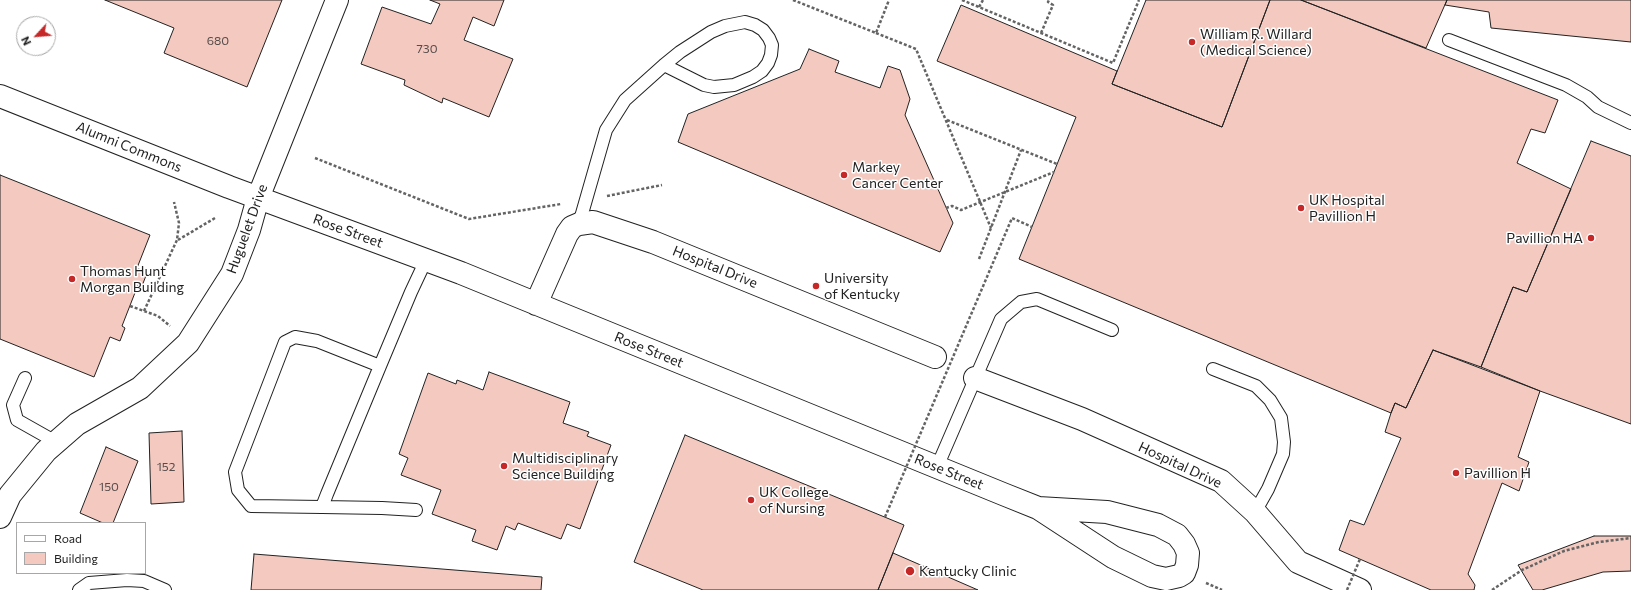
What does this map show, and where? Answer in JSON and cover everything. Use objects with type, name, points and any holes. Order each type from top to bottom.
[{"type":"street","name":"Huguelet Drive","points":[[0,517],[10,495],[46,451],[77,424],[140,388],[188,343],[232,274],[258,198],[337,0]]},
{"type":"street","name":"Alumni Commons","points":[[0,96],[258,198]]},
{"type":"street","name":"Rose Street","points":[[258,198],[426,260],[1038,508]]},
{"type":"street","name":"Hospital Drive","points":[[579,224],[593,222],[653,242],[935,357]]},
{"type":"street","points":[[536,304],[567,234],[572,227],[579,224]]},
{"type":"street","name":"Hospital Drive","points":[[975,378],[1087,422],[1221,481],[1255,512],[1298,562],[1360,590]]},
{"type":"street","points":[[1038,508],[1107,512],[1158,525],[1177,536],[1184,544],[1188,553],[1187,565],[1184,573],[1179,576],[1166,579],[1152,576],[1140,571],[1089,542],[1038,508]]},
{"type":"lane","points":[[579,224],[606,130],[625,100],[664,65],[680,52],[711,32],[733,24],[745,22],[755,25],[763,30],[772,45],[768,63],[762,71],[753,77],[734,85],[714,87],[704,85],[664,65]]},
{"type":"lane","points":[[1449,40],[1566,85],[1586,97],[1598,107],[1631,123]]},
{"type":"lane","points":[[322,507],[380,366],[426,260]]},
{"type":"lane","points":[[937,467],[1001,319],[1021,302],[1037,299],[1112,330]]},
{"type":"lane","points":[[380,366],[317,341],[295,337],[285,342],[235,472],[238,490],[251,506],[416,510]]},
{"type":"lane","points":[[1213,369],[1256,386],[1270,400],[1281,418],[1284,442],[1283,454],[1271,482],[1255,512]]},
{"type":"lane","points":[[25,378],[13,406],[17,420],[56,442]]},
{"type":"lane","points":[[79,590],[89,583],[127,580],[144,581],[165,590]]},
{"type":"path","points":[[794,0],[916,49],[991,228]]},
{"type":"path","points":[[876,33],[889,0]]},
{"type":"path","points":[[962,0],[1113,63],[1139,0]]},
{"type":"path","points":[[979,7],[983,0]]},
{"type":"path","points":[[1041,33],[1054,5],[1048,2],[1049,0]]},
{"type":"path","points":[[946,120],[1057,164]]},
{"type":"path","points":[[979,259],[1021,150]]},
{"type":"path","points":[[315,158],[469,219],[585,200],[662,185]]},
{"type":"path","points":[[946,208],[952,206],[962,210],[1054,172]]},
{"type":"path","points":[[144,311],[177,240],[179,223],[174,202]]},
{"type":"path","points":[[177,240],[215,218]]},
{"type":"path","points":[[885,517],[1012,218],[1032,227]]},
{"type":"path","points":[[130,306],[158,316],[173,329]]},
{"type":"path","points":[[1492,590],[1522,570],[1564,551],[1599,542],[1631,538]]},
{"type":"path","points":[[1347,590],[1360,559]]},
{"type":"building","points":[[105,0],[282,0],[247,87],[164,53],[174,28]]},
{"type":"building","points":[[430,0],[504,0],[494,26],[473,17],[464,40],[513,59],[489,117],[443,98],[442,103],[404,85],[405,80],[361,64],[382,7],[431,24],[440,4]]},
{"type":"building","name":"William R. Willard (Medical Science)","points":[[1146,0],[1270,0],[1222,127],[1112,84]]},
{"type":"building","name":"UK Hospital Pavillion H","points":[[1270,0],[1301,0],[1558,100],[1545,133],[1531,129],[1517,163],[1571,189],[1527,292],[1513,287],[1481,367],[1433,350],[1406,408],[1395,403],[1391,413],[1019,259],[1076,117],[937,61],[961,5],[1117,71],[1112,84],[1222,127]]},
{"type":"building","name":"William R. Willard (Medical Science)","points":[[1301,0],[1447,0],[1426,48]]},
{"type":"building","points":[[1447,0],[1631,0],[1631,42],[1491,28],[1489,12],[1445,5]]},
{"type":"building","name":"Markey Cancer Center","points":[[809,49],[839,61],[835,72],[880,88],[888,66],[900,70],[910,99],[905,115],[953,223],[940,252],[678,142],[688,114],[800,69]]},
{"type":"building","name":"Pavillion HA","points":[[1591,141],[1631,156],[1631,424],[1540,391],[1481,367],[1513,287],[1527,292]]},
{"type":"building","name":"Thomas Hunt Morgan Building","points":[[0,175],[150,235],[137,268],[147,273],[142,286],[138,285],[122,326],[125,328],[120,341],[110,337],[94,377],[0,339]]},
{"type":"building","name":"Pavillion H","points":[[1433,350],[1540,391],[1518,457],[1529,462],[1519,491],[1502,483],[1468,574],[1475,585],[1474,590],[1431,590],[1339,550],[1350,520],[1364,525],[1401,438],[1385,432],[1391,413],[1395,403],[1406,408]]},
{"type":"building","name":"Multidisciplinary Science Building","points":[[489,372],[570,402],[563,423],[589,432],[587,436],[611,445],[580,529],[567,524],[561,539],[518,523],[515,530],[506,526],[497,550],[472,541],[476,530],[432,514],[441,490],[401,475],[408,458],[399,454],[428,373],[456,384],[457,380],[483,390]]},
{"type":"building","points":[[182,431],[184,502],[151,504],[149,433]]},
{"type":"building","name":"UK College of Nursing","points":[[685,435],[904,525],[878,590],[703,590],[634,562]]},
{"type":"building","points":[[106,447],[138,461],[113,522],[101,522],[80,513]]},
{"type":"building","points":[[1594,536],[1631,536],[1631,571],[1603,572],[1542,590],[1533,590],[1518,565]]},
{"type":"building","name":"Kentucky Clinic","points":[[893,553],[978,590],[878,590]]},
{"type":"building","points":[[254,554],[542,577],[541,590],[251,590]]},
{"type":"place","name":"William R. Willard (Medical Science)","points":[[1192,42]]},
{"type":"place","name":"Markey Cancer Center","points":[[844,175]]},
{"type":"place","name":"UK Hospital Pavillion H","points":[[1301,208]]},
{"type":"place","name":"Pavillion HA","points":[[1591,238]]},
{"type":"place","name":"Thomas Hunt Morgan Building","points":[[72,279]]},
{"type":"place","name":"University of Kentucky","points":[[816,286]]},
{"type":"place","name":"Multidisciplinary Science Building","points":[[504,466]]},
{"type":"place","name":"Pavillion H","points":[[1456,473]]},
{"type":"place","name":"UK College of Nursing","points":[[751,500]]},
{"type":"place","name":"Kentucky Clinic","points":[[910,571]]}]
